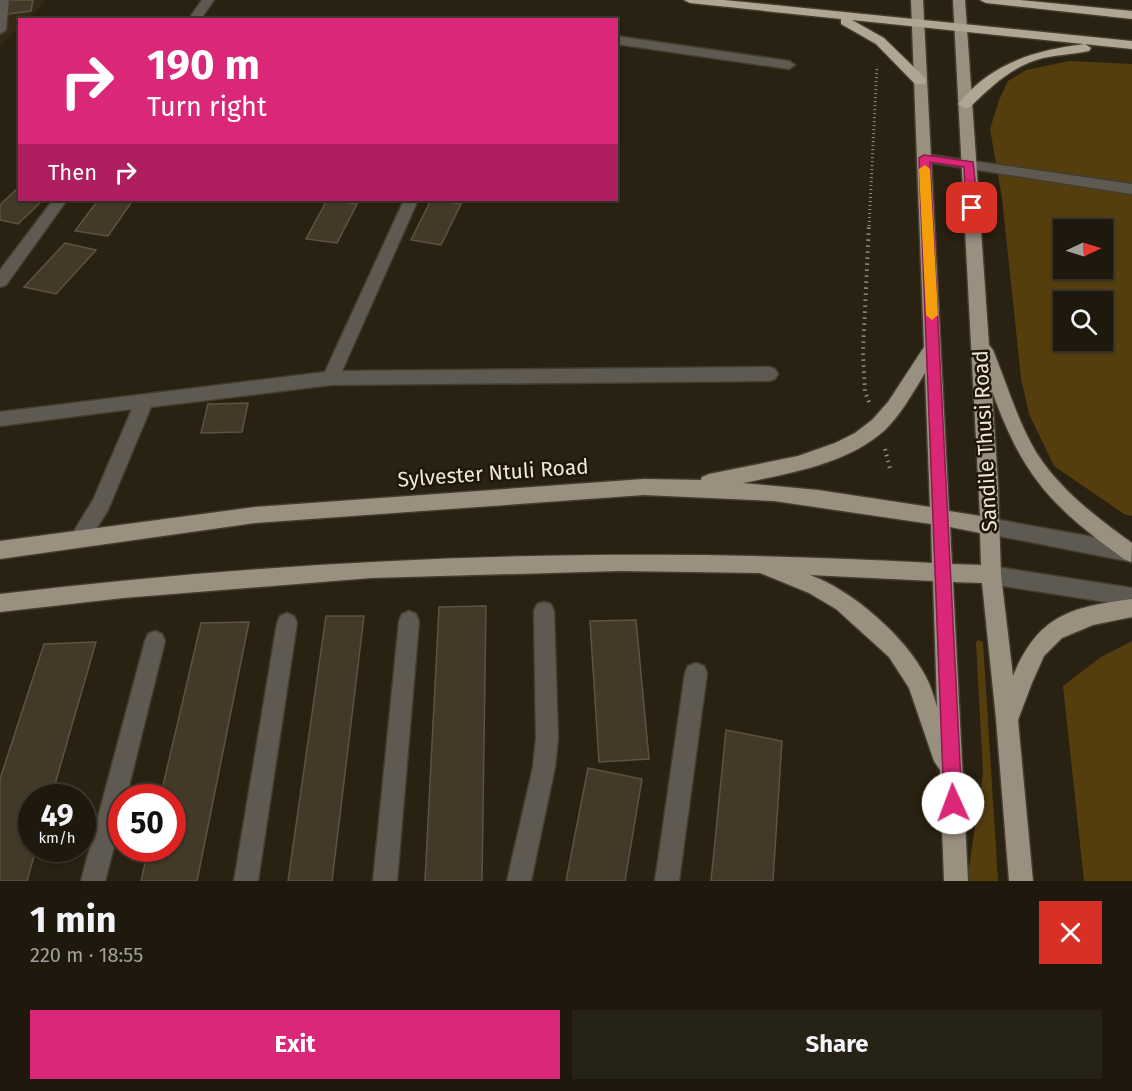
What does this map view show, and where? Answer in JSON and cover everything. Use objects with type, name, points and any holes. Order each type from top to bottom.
[{"type":"highway","points":[[690,0],[1126,44]]},
{"type":"highway","points":[[986,0],[1132,15]]},
{"type":"highway","points":[[1050,0],[1077,9]]},
{"type":"highway","points":[[833,15],[880,41],[920,81]]},
{"type":"highway","points":[[965,104],[1004,69],[1025,60],[1057,51],[1126,44]]},
{"type":"main road","points":[[917,0],[956,881]]},
{"type":"main road","name":"Sandile Thusi Road","points":[[958,0],[989,484],[991,576],[1007,719],[1021,881]]},
{"type":"main road","points":[[980,337],[1022,443],[1038,471],[1080,516],[1132,553]]},
{"type":"main road","points":[[690,486],[829,453],[856,441],[878,424],[897,401],[934,345]]},
{"type":"main road","name":"Sylvester Ntuli Road","points":[[0,550],[255,515],[582,490],[690,486],[802,496],[989,526]]},
{"type":"main road","points":[[0,603],[182,581],[420,567],[584,561],[749,563],[991,576]]},
{"type":"main road","points":[[749,563],[816,586],[843,602],[896,650],[918,683],[952,779]]},
{"type":"main road","points":[[1007,719],[1037,648],[1048,638],[1068,623],[1097,612],[1132,608]]},
{"type":"street","points":[[0,30],[3,0]]},
{"type":"street","points":[[195,18],[208,0]]},
{"type":"street","points":[[618,40],[789,65]]},
{"type":"street","points":[[924,158],[1132,189]]},
{"type":"street","points":[[0,280],[59,201]]},
{"type":"street","points":[[331,378],[411,201]]},
{"type":"street","points":[[0,419],[144,403],[331,378],[769,374]]},
{"type":"street","points":[[79,539],[101,504],[144,403]]},
{"type":"street","points":[[989,526],[1132,553]]},
{"type":"street","points":[[991,576],[1132,597]]},
{"type":"street","points":[[519,881],[544,767],[547,738],[544,611]]},
{"type":"street","points":[[385,881],[409,621]]},
{"type":"street","points":[[246,881],[287,623]]},
{"type":"street","points":[[93,881],[155,641]]},
{"type":"street","points":[[667,881],[696,673]]},
{"type":"path","points":[[880,41],[873,48],[878,71],[863,352],[865,392],[878,424],[890,468]]},
{"type":"shaded area","points":[[0,0],[47,0],[29,18],[18,18],[18,29],[0,47]]},
{"type":"shaded area","points":[[1069,61],[1132,64],[1132,516],[1124,514],[1054,466],[1029,414],[1021,378],[1002,198],[990,129],[1008,81],[1026,70]]},
{"type":"shaded area","points":[[979,640],[983,642],[998,881],[967,881],[983,773],[976,642]]},
{"type":"shaded area","points":[[1132,641],[1132,881],[1084,881],[1063,686],[1101,657]]},
{"type":"building","points":[[10,0],[33,0],[31,11],[7,14]]},
{"type":"building","points":[[18,188],[18,201],[42,201],[18,224],[0,220],[0,205]]},
{"type":"building","points":[[97,201],[132,201],[108,236],[75,231]]},
{"type":"building","points":[[326,201],[357,204],[337,243],[306,239]]},
{"type":"building","points":[[430,201],[461,204],[441,245],[411,240]]},
{"type":"building","points":[[65,243],[96,250],[56,294],[24,287]]},
{"type":"building","points":[[248,403],[242,432],[201,433],[208,404]]},
{"type":"building","points":[[486,606],[482,881],[425,881],[439,607]]},
{"type":"building","points":[[326,616],[364,616],[332,881],[288,881]]},
{"type":"building","points":[[636,620],[649,759],[599,762],[590,621]]},
{"type":"building","points":[[249,622],[197,881],[141,881],[145,862],[186,862],[186,784],[163,784],[201,623]]},
{"type":"building","points":[[96,642],[55,784],[18,784],[18,862],[32,862],[27,881],[0,881],[0,779],[44,644]]},
{"type":"building","points":[[726,730],[782,741],[773,881],[711,881]]},
{"type":"building","points":[[588,768],[642,779],[625,881],[566,881]]},
{"type":"slow traffic","points":[[925,169],[932,315]]},
{"type":"route","points":[[953,803],[924,158],[969,165],[972,208]]}]
